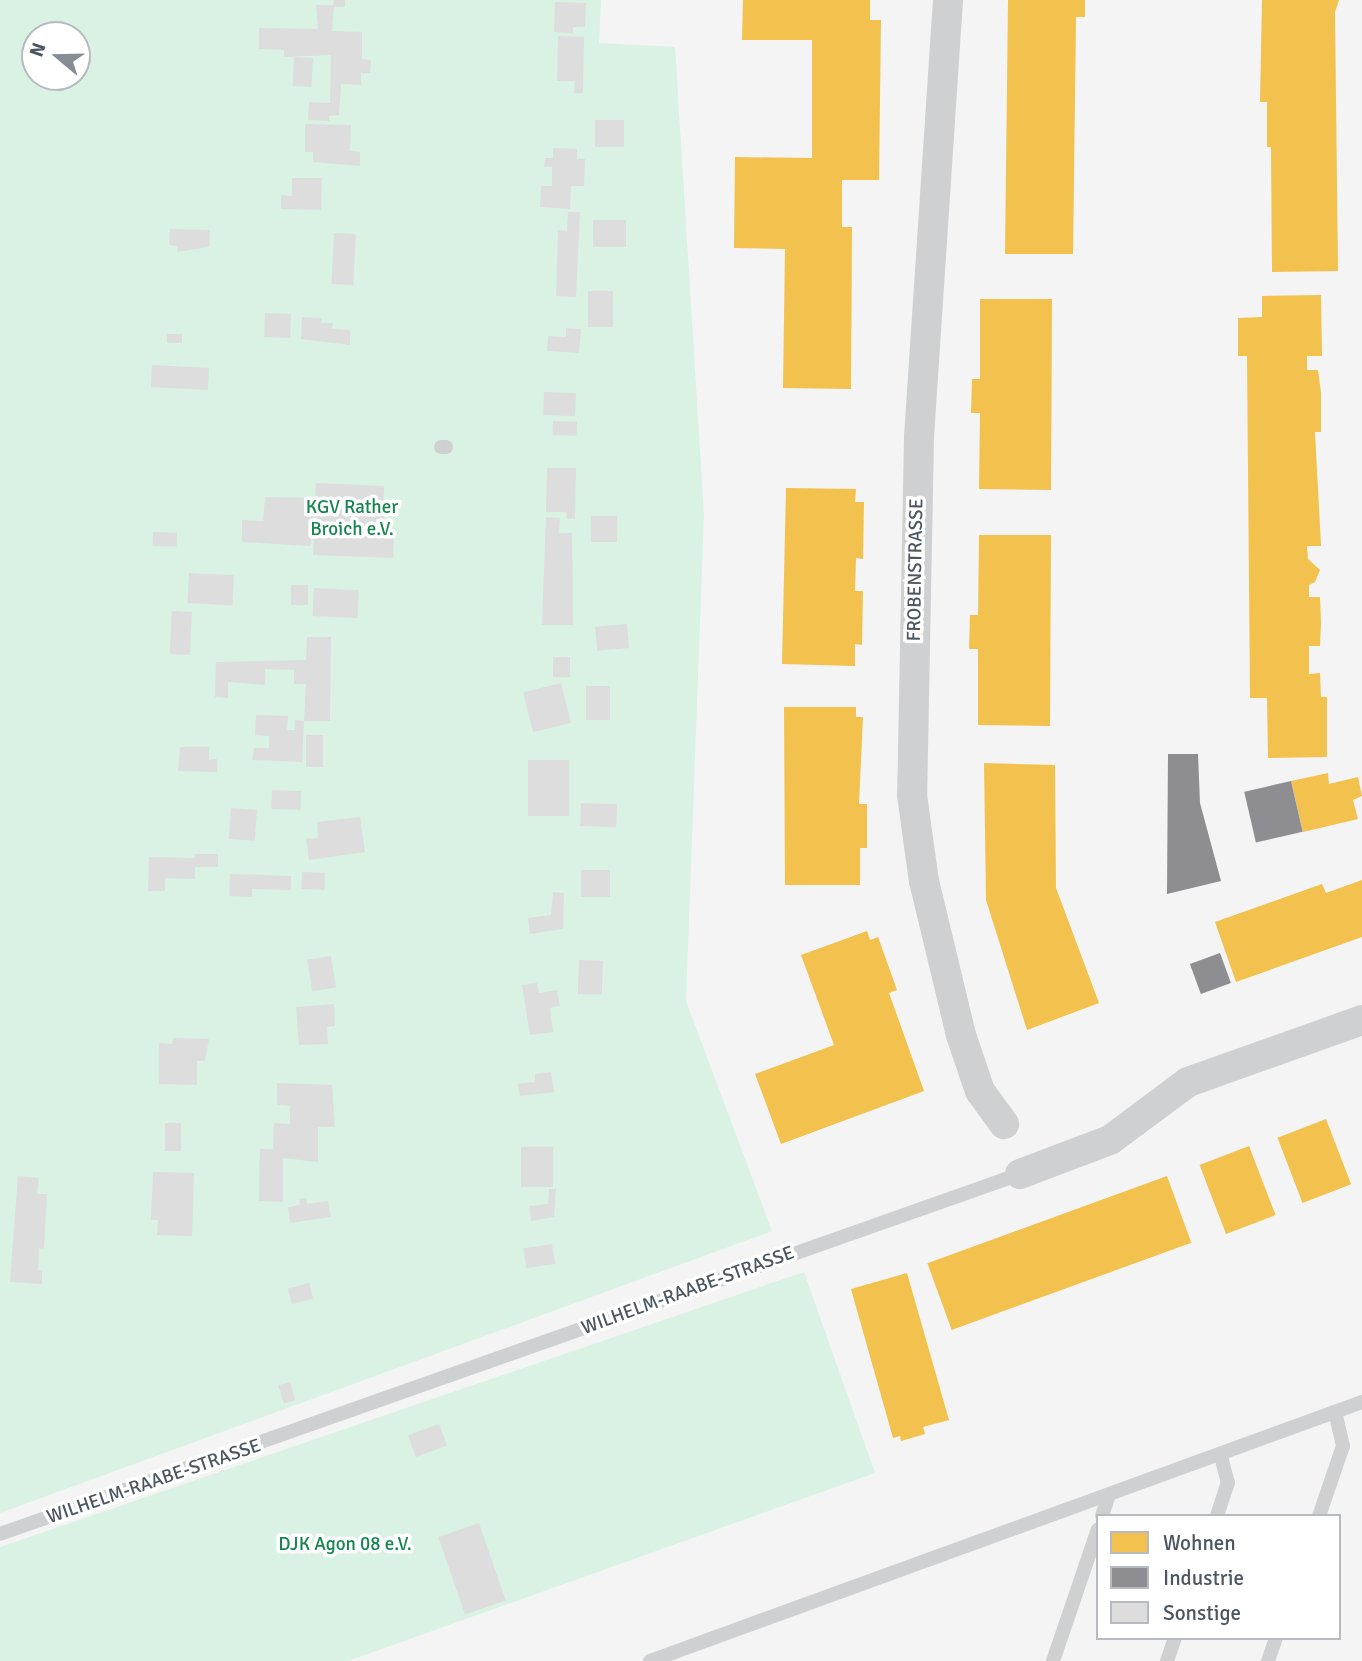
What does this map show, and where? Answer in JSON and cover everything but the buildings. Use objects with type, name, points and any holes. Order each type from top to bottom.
[{"type":"street","name":"FROBENSTRASSE","points":[[948,0],[919,438],[912,795],[924,881],[961,1035],[980,1091],[1004,1124]]},
{"type":"street","name":"WILHELM-RAABE-STRASSE","points":[[1020,1174],[1110,1140],[1188,1082],[1362,1020]]},
{"type":"lane","name":"WILHELM-RAABE-STRASSE","points":[[0,1534],[1020,1174]]},
{"type":"lane","points":[[650,1661],[1362,1402]]},
{"type":"lane","points":[[1320,1514],[1343,1446],[1335,1412]]},
{"type":"lane","points":[[1218,1514],[1228,1483],[1220,1454]]},
{"type":"lane","points":[[1103,1514],[1109,1495]]},
{"type":"lane","points":[[1053,1661],[1096,1534]]},
{"type":"lane","points":[[1167,1661],[1174,1640]]},
{"type":"lane","points":[[1268,1661],[1275,1640]]},
{"type":"green space","name":"KGV Rather Broich e.V.","points":[[0,0],[601,0],[599,43],[675,47],[704,514],[686,1001],[772,1231],[0,1513]]},
{"type":"green space","name":"DJK Agon 08 e.V.","points":[[804,1272],[875,1473],[348,1661],[0,1661],[0,1547]]}]
